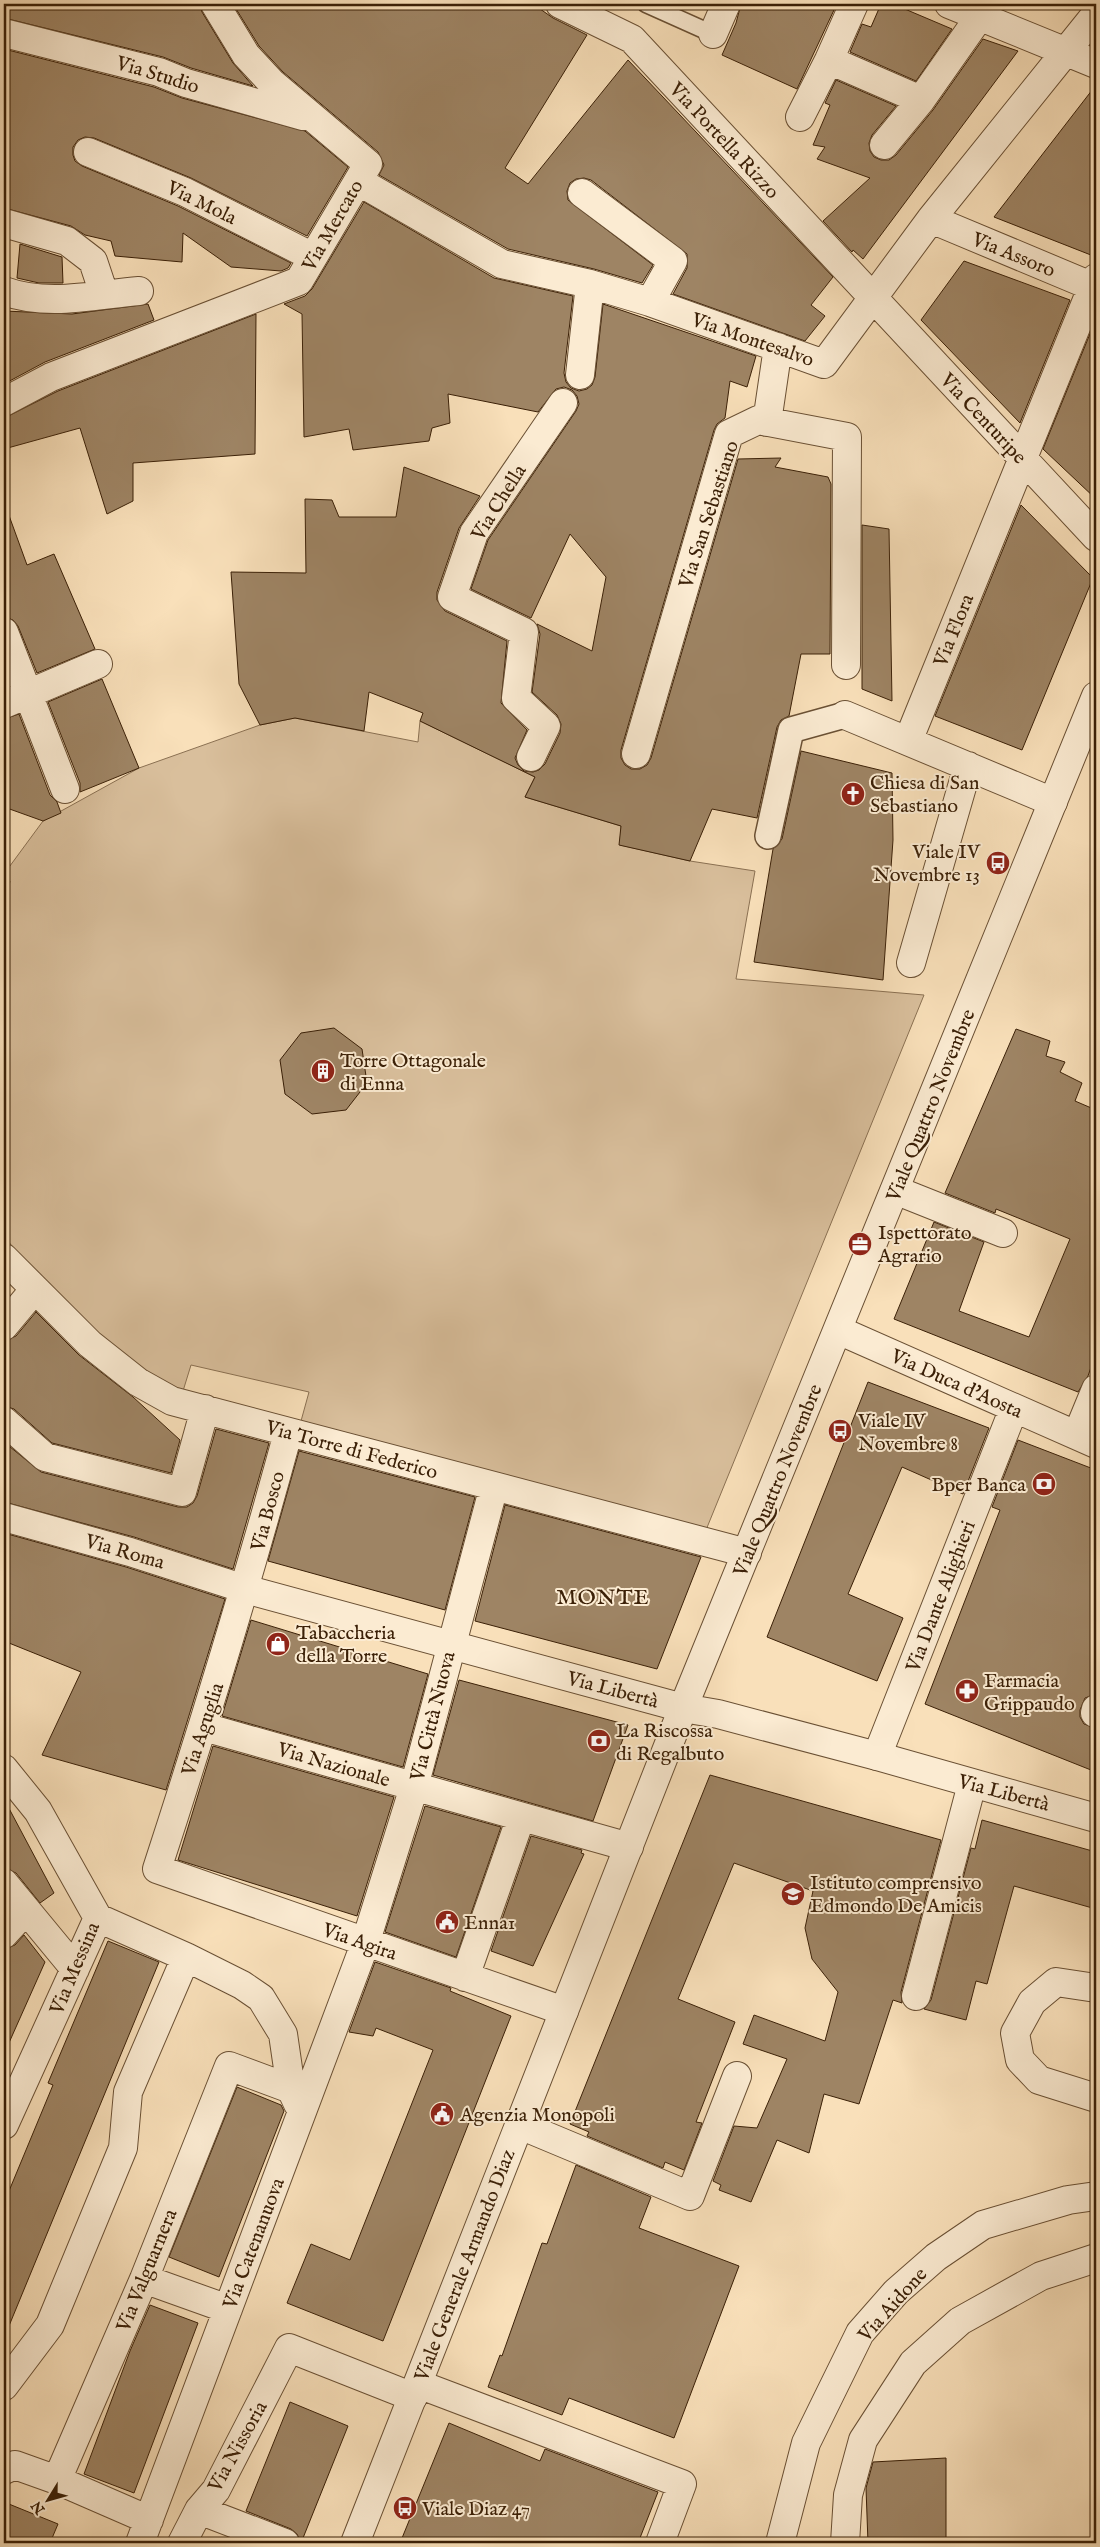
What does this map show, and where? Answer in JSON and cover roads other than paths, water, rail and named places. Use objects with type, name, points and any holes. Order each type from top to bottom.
[{"type":"street","name":"Via Mercato","points":[[4,402],[51,377],[299,281],[368,164],[311,118],[272,83],[246,55],[215,4]]},
{"type":"street","name":"Via Portella Rizzo","points":[[560,4],[632,39],[872,299]]},
{"type":"street","points":[[713,34],[726,4]]},
{"type":"street","points":[[800,117],[854,4]]},
{"type":"street","points":[[949,4],[1096,64]]},
{"type":"street","name":"Via Montesalvo","points":[[358,181],[502,264],[590,284],[650,302],[824,364],[931,219],[1096,14]]},
{"type":"street","points":[[884,145],[921,100],[980,16]]},
{"type":"street","name":"Via Studio","points":[[4,33],[159,72],[186,83],[311,118]]},
{"type":"street","points":[[828,60],[921,100]]},
{"type":"street","name":"Via Mola","points":[[88,152],[185,192],[313,257]]},
{"type":"street","points":[[582,193],[674,261],[650,302]]},
{"type":"street","name":"Via Assoro","points":[[931,219],[1095,284]]},
{"type":"street","points":[[4,223],[67,241],[93,261],[104,294]]},
{"type":"street","points":[[580,375],[590,284]]},
{"type":"street","name":"Via Flora","points":[[908,741],[1095,284]]},
{"type":"street","points":[[4,291],[21,297],[61,300],[139,291]]},
{"type":"street","name":"Via Centuripe","points":[[872,299],[1096,537]]},
{"type":"street","points":[[767,422],[778,347]]},
{"type":"street","name":"Via Chella","points":[[531,757],[546,726],[516,698],[524,632],[452,597],[474,533],[563,403]]},
{"type":"street","name":"Via San Sebastiano","points":[[636,754],[729,434],[758,420],[847,437],[846,665]]},
{"type":"street","points":[[4,632],[16,699],[65,789]]},
{"type":"street","points":[[16,699],[98,664]]},
{"type":"street","name":"Viale Quattro Novembre","points":[[683,1708],[1096,696]]},
{"type":"street","points":[[768,836],[791,730],[845,715],[1053,802]]},
{"type":"street","points":[[911,963],[968,766]]},
{"type":"street","points":[[895,1190],[1003,1233]]},
{"type":"street","name":"Via Torre di Federico","points":[[4,1258],[90,1344],[138,1382],[172,1401],[747,1553]]},
{"type":"street","points":[[4,1326],[34,1290]]},
{"type":"street","name":"Via Duca d'Aosta","points":[[838,1330],[1086,1440],[1096,1389]]},
{"type":"street","name":"Via Dante Alighieri","points":[[876,1756],[1014,1408]]},
{"type":"street","points":[[4,1421],[45,1457],[182,1492],[205,1409]]},
{"type":"street","name":"Via Bosco","points":[[245,1589],[288,1433]]},
{"type":"street","name":"Via Città Nuova","points":[[365,1944],[414,1787],[494,1486]]},
{"type":"street","name":"Via Roma","points":[[4,1517],[130,1552],[245,1589]]},
{"type":"street","name":"Via Libertà","points":[[245,1589],[683,1708],[718,1714],[876,1756],[1096,1818]]},
{"type":"street","name":"Via Aguglia","points":[[157,1869],[204,1727],[245,1589]]},
{"type":"street","name":"Viale Generale Armando Diaz","points":[[355,2543],[683,1708]]},
{"type":"street","name":"Via Nazionale","points":[[204,1727],[629,1847]]},
{"type":"street","name":"Via Messina","points":[[4,1769],[38,1811],[98,1918],[4,2125]]},
{"type":"street","points":[[916,1996],[972,1784]]},
{"type":"street","points":[[465,1977],[521,1817]]},
{"type":"street","name":"Via Agira","points":[[157,1869],[365,1944],[564,2011]]},
{"type":"street","points":[[4,1883],[75,1969]]},
{"type":"street","points":[[4,1934],[26,1910]]},
{"type":"street","points":[[98,1918],[186,1957],[242,1985],[260,1998],[283,2034],[296,2101]]},
{"type":"street","name":"Via Catenanuova","points":[[145,2532],[228,2309],[296,2101],[365,1944]]},
{"type":"street","points":[[4,2386],[50,2325],[54,2316],[123,2148],[128,2092],[186,1957]]},
{"type":"street","points":[[1096,1988],[1056,1982],[1032,2002],[1015,2033],[1020,2060],[1038,2080],[1096,2098]]},
{"type":"street","name":"Via Valguarnera","points":[[57,2480],[144,2279],[229,2066],[296,2101]]},
{"type":"street","points":[[520,2125],[690,2196],[737,2076]]},
{"type":"street","name":"Via Aidone","points":[[780,2543],[806,2443],[860,2333],[896,2292],[936,2256],[983,2225],[1068,2200],[1096,2196]]},
{"type":"street","points":[[845,2543],[848,2495],[862,2440],[912,2363],[960,2321],[1041,2276],[1096,2258]]},
{"type":"street","points":[[144,2279],[228,2309]]},
{"type":"street","name":"Via Nissoria","points":[[182,2543],[199,2510],[216,2490],[289,2348],[415,2390]]},
{"type":"street","points":[[415,2390],[682,2484],[660,2543]]},
{"type":"street","points":[[4,2470],[15,2465],[57,2480],[145,2532]]},
{"type":"street","points":[[199,2510],[285,2543]]},
{"type":"lane","points":[[646,4],[713,34]]},
{"type":"place","name":"Chiesa di San Sebastiano","points":[[853,794]]},
{"type":"place","name":"Viale IV Novembre 13","points":[[998,863]]},
{"type":"place","name":"Torre Ottagonale di Enna","points":[[323,1071]]},
{"type":"place","name":"Ispettorato Agrario","points":[[860,1244]]},
{"type":"place","name":"Viale IV Novembre 8","points":[[840,1431]]},
{"type":"place","name":"Bper Banca","points":[[1044,1484]]},
{"type":"place","name":"Tabaccheria della Torre","points":[[278,1644]]},
{"type":"place","name":"Farmacia Grippaudo","points":[[967,1691]]},
{"type":"place","name":"La Riscossa di Regalbuto","points":[[599,1741]]},
{"type":"place","name":"Istituto comprensivo Edmondo De Amicis","points":[[793,1894]]},
{"type":"place","name":"Enna1","points":[[447,1922]]},
{"type":"place","name":"Agenzia Monopoli","points":[[442,2114]]},
{"type":"place","name":"Viale Diaz 47","points":[[405,2508]]},
{"type":"district","name":"MONTE","points":[[603,1596]]}]
